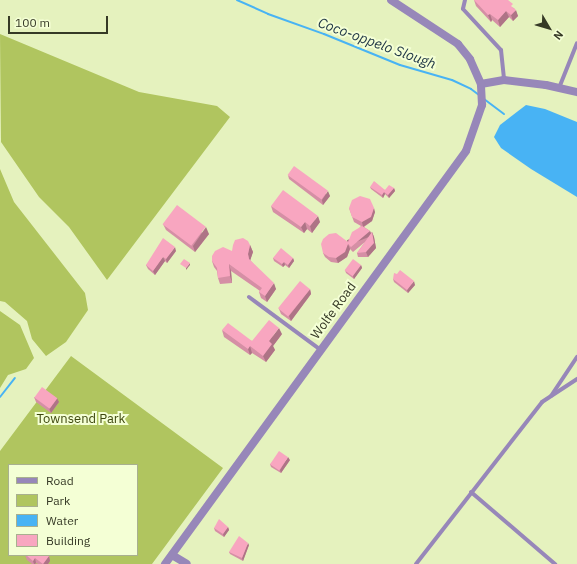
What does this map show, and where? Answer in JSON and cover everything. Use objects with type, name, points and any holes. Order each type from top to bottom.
[{"type":"street","name":"Wolfe Road","points":[[165,564],[466,151],[482,105],[481,84],[470,59],[458,44],[391,0]]},
{"type":"street","points":[[481,84],[504,80],[577,92]]},
{"type":"street","points":[[172,555],[187,564]]},
{"type":"lane","points":[[465,0],[463,9],[501,50],[504,80]]},
{"type":"lane","points":[[559,88],[577,43]]},
{"type":"lane","points":[[249,297],[321,350]]},
{"type":"lane","points":[[550,398],[564,374],[577,357]]},
{"type":"lane","points":[[416,564],[542,402],[577,379]]},
{"type":"lane","points":[[471,492],[555,564]]},
{"type":"green space","points":[[0,34],[139,92],[217,106],[230,117],[107,280],[69,227],[39,197],[1,142]]},
{"type":"green space","points":[[0,169],[14,202],[85,293],[88,310],[66,342],[46,356],[32,339],[27,321],[5,302],[0,301]]},
{"type":"green space","points":[[0,311],[20,325],[34,358],[26,369],[8,375],[0,388]]},
{"type":"green space","name":"Townsend Park","points":[[71,356],[223,468],[152,564],[0,564],[0,451]]},
{"type":"water","points":[[526,105],[545,109],[577,122],[577,197],[531,169],[501,148],[494,137],[500,125]]},
{"type":"building","points":[[474,0],[508,0],[513,4],[511,6],[516,10],[511,15],[506,11],[498,20],[490,14],[488,15]]},
{"type":"building","points":[[294,166],[328,191],[322,200],[288,175]]},
{"type":"building","points":[[374,181],[385,190],[389,185],[394,188],[388,195],[384,192],[382,195],[370,187]]},
{"type":"building","points":[[283,190],[318,216],[310,226],[305,222],[301,227],[271,206]]},
{"type":"building","points":[[360,196],[370,199],[374,208],[371,217],[362,222],[352,217],[349,208],[352,200]]},
{"type":"building","points":[[177,205],[206,227],[191,246],[163,224]]},
{"type":"building","points":[[362,226],[370,231],[351,247],[348,244],[345,252],[336,258],[329,257],[323,253],[321,244],[323,239],[329,234],[336,233],[348,242],[352,232]]},
{"type":"building","points":[[372,232],[374,243],[366,252],[357,253]]},
{"type":"building","points":[[163,238],[175,247],[166,259],[163,257],[153,271],[146,265]]},
{"type":"building","points":[[243,238],[248,241],[250,245],[248,254],[249,259],[274,283],[265,296],[259,292],[262,288],[229,264],[230,276],[218,278],[217,268],[212,261],[212,256],[215,251],[223,247],[232,251],[235,240]]},
{"type":"building","points":[[281,248],[293,258],[288,265],[284,262],[282,264],[273,258]]},
{"type":"building","points":[[184,259],[190,263],[186,268],[180,264]]},
{"type":"building","points":[[353,259],[361,265],[353,276],[345,270]]},
{"type":"building","points":[[400,270],[414,281],[407,290],[393,279],[394,273],[397,274]]},
{"type":"building","points":[[300,281],[310,289],[288,316],[278,308]]},
{"type":"building","points":[[269,320],[279,328],[269,341],[272,344],[263,356],[250,346],[248,349],[222,330],[228,323],[252,341]]},
{"type":"building","points":[[42,387],[57,398],[50,409],[34,398]]},
{"type":"building","points":[[279,451],[288,457],[279,470],[270,464]]},
{"type":"building","points":[[219,519],[228,527],[223,534],[214,528]]},
{"type":"building","points":[[239,536],[248,543],[242,558],[229,552]]},
{"type":"building","points":[[27,556],[49,556],[43,564],[35,558],[33,561]]},
{"type":"waterway","name":"Coco-oppelo Slough","points":[[237,0],[268,14],[324,34],[400,65],[452,80],[471,89],[479,95]]},
{"type":"waterway","name":"Coco-oppelo Slough","points":[[484,99],[504,114]]},
{"type":"waterway","points":[[0,397],[15,378]]}]
